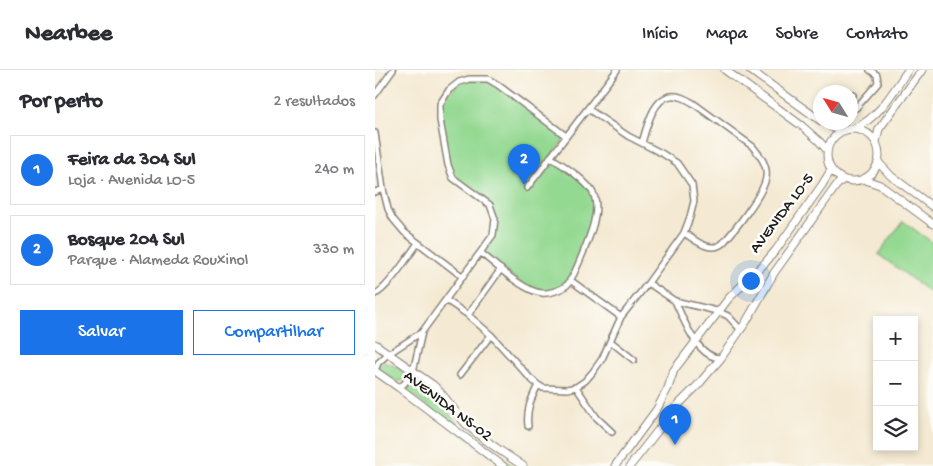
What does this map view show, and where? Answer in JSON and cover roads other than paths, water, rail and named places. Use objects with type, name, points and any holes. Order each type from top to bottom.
[{"type":"main road","points":[[725,70],[802,126],[827,150]]},
{"type":"main road","points":[[750,70],[813,116]]},
{"type":"main road","points":[[858,127],[865,124],[875,115],[908,70]]},
{"type":"main road","points":[[876,142],[879,128],[922,70]]},
{"type":"main road","points":[[844,130],[831,140],[826,157],[831,170],[836,176],[842,180],[851,181],[863,179],[873,172],[878,162],[879,152],[876,142],[870,135],[858,129]]},
{"type":"main road","points":[[836,130],[840,132]]},
{"type":"main road","points":[[878,162],[891,176],[933,207]]},
{"type":"main road","name":"AVENIDA LO-5","points":[[615,466],[657,409],[674,370],[717,311],[765,263],[831,170]]},
{"type":"main road","points":[[863,179],[880,184],[933,224]]},
{"type":"main road","name":"AVENIDA LO-5","points":[[630,466],[677,406],[721,358],[741,330],[781,263],[842,180]]},
{"type":"main road","name":"AVENIDA NS-02","points":[[375,344],[439,391],[466,423],[491,444],[523,466]]},
{"type":"main road","name":"AVENIDA NS-02","points":[[375,371],[503,466]]},
{"type":"street","points":[[375,95],[393,70]]},
{"type":"street","points":[[527,188],[616,72],[609,70]]},
{"type":"street","points":[[858,106],[878,83],[877,76],[870,70]]},
{"type":"street","points":[[375,371],[378,363],[388,354],[422,332],[493,235],[495,219],[490,205],[453,178],[448,165],[440,120],[441,104],[449,90],[459,82],[469,79],[488,79],[566,136]]},
{"type":"street","points":[[642,143],[646,127],[658,104],[665,97],[672,95],[685,98],[693,103],[752,146],[760,155],[767,179],[757,198],[723,243],[719,247],[714,248],[684,233]]},
{"type":"street","points":[[446,300],[468,315],[491,335],[509,353],[519,367],[543,388],[567,389],[576,387],[592,374],[602,359],[621,317],[684,233],[694,201],[692,184],[677,163],[618,130],[588,109]]},
{"type":"street","points":[[375,133],[383,189],[393,219],[404,232],[463,277]]},
{"type":"street","points":[[481,253],[501,270],[528,288],[541,293],[554,292],[567,285],[575,272],[594,223],[596,208],[593,193],[585,183],[551,157]]},
{"type":"street","points":[[375,192],[383,189]]},
{"type":"street","points":[[375,294],[386,285],[418,243]]},
{"type":"street","points":[[468,315],[501,270]]},
{"type":"street","points":[[570,280],[621,317]]},
{"type":"street","points":[[648,283],[675,301],[717,311],[728,316],[741,330]]},
{"type":"street","points":[[675,301],[695,342],[710,356],[721,358]]},
{"type":"street","points":[[398,387],[404,384],[413,372],[422,332]]},
{"type":"street","points":[[460,375],[491,335]]},
{"type":"street","points":[[610,341],[634,360]]},
{"type":"street","points":[[528,426],[529,407],[538,385]]},
{"type":"street","points":[[576,387],[597,418],[612,432]]},
{"type":"place","name":"Bosque 204 Sul","points":[[524,185]]},
{"type":"place","name":"Feira da 304 Sul","points":[[675,445]]}]
